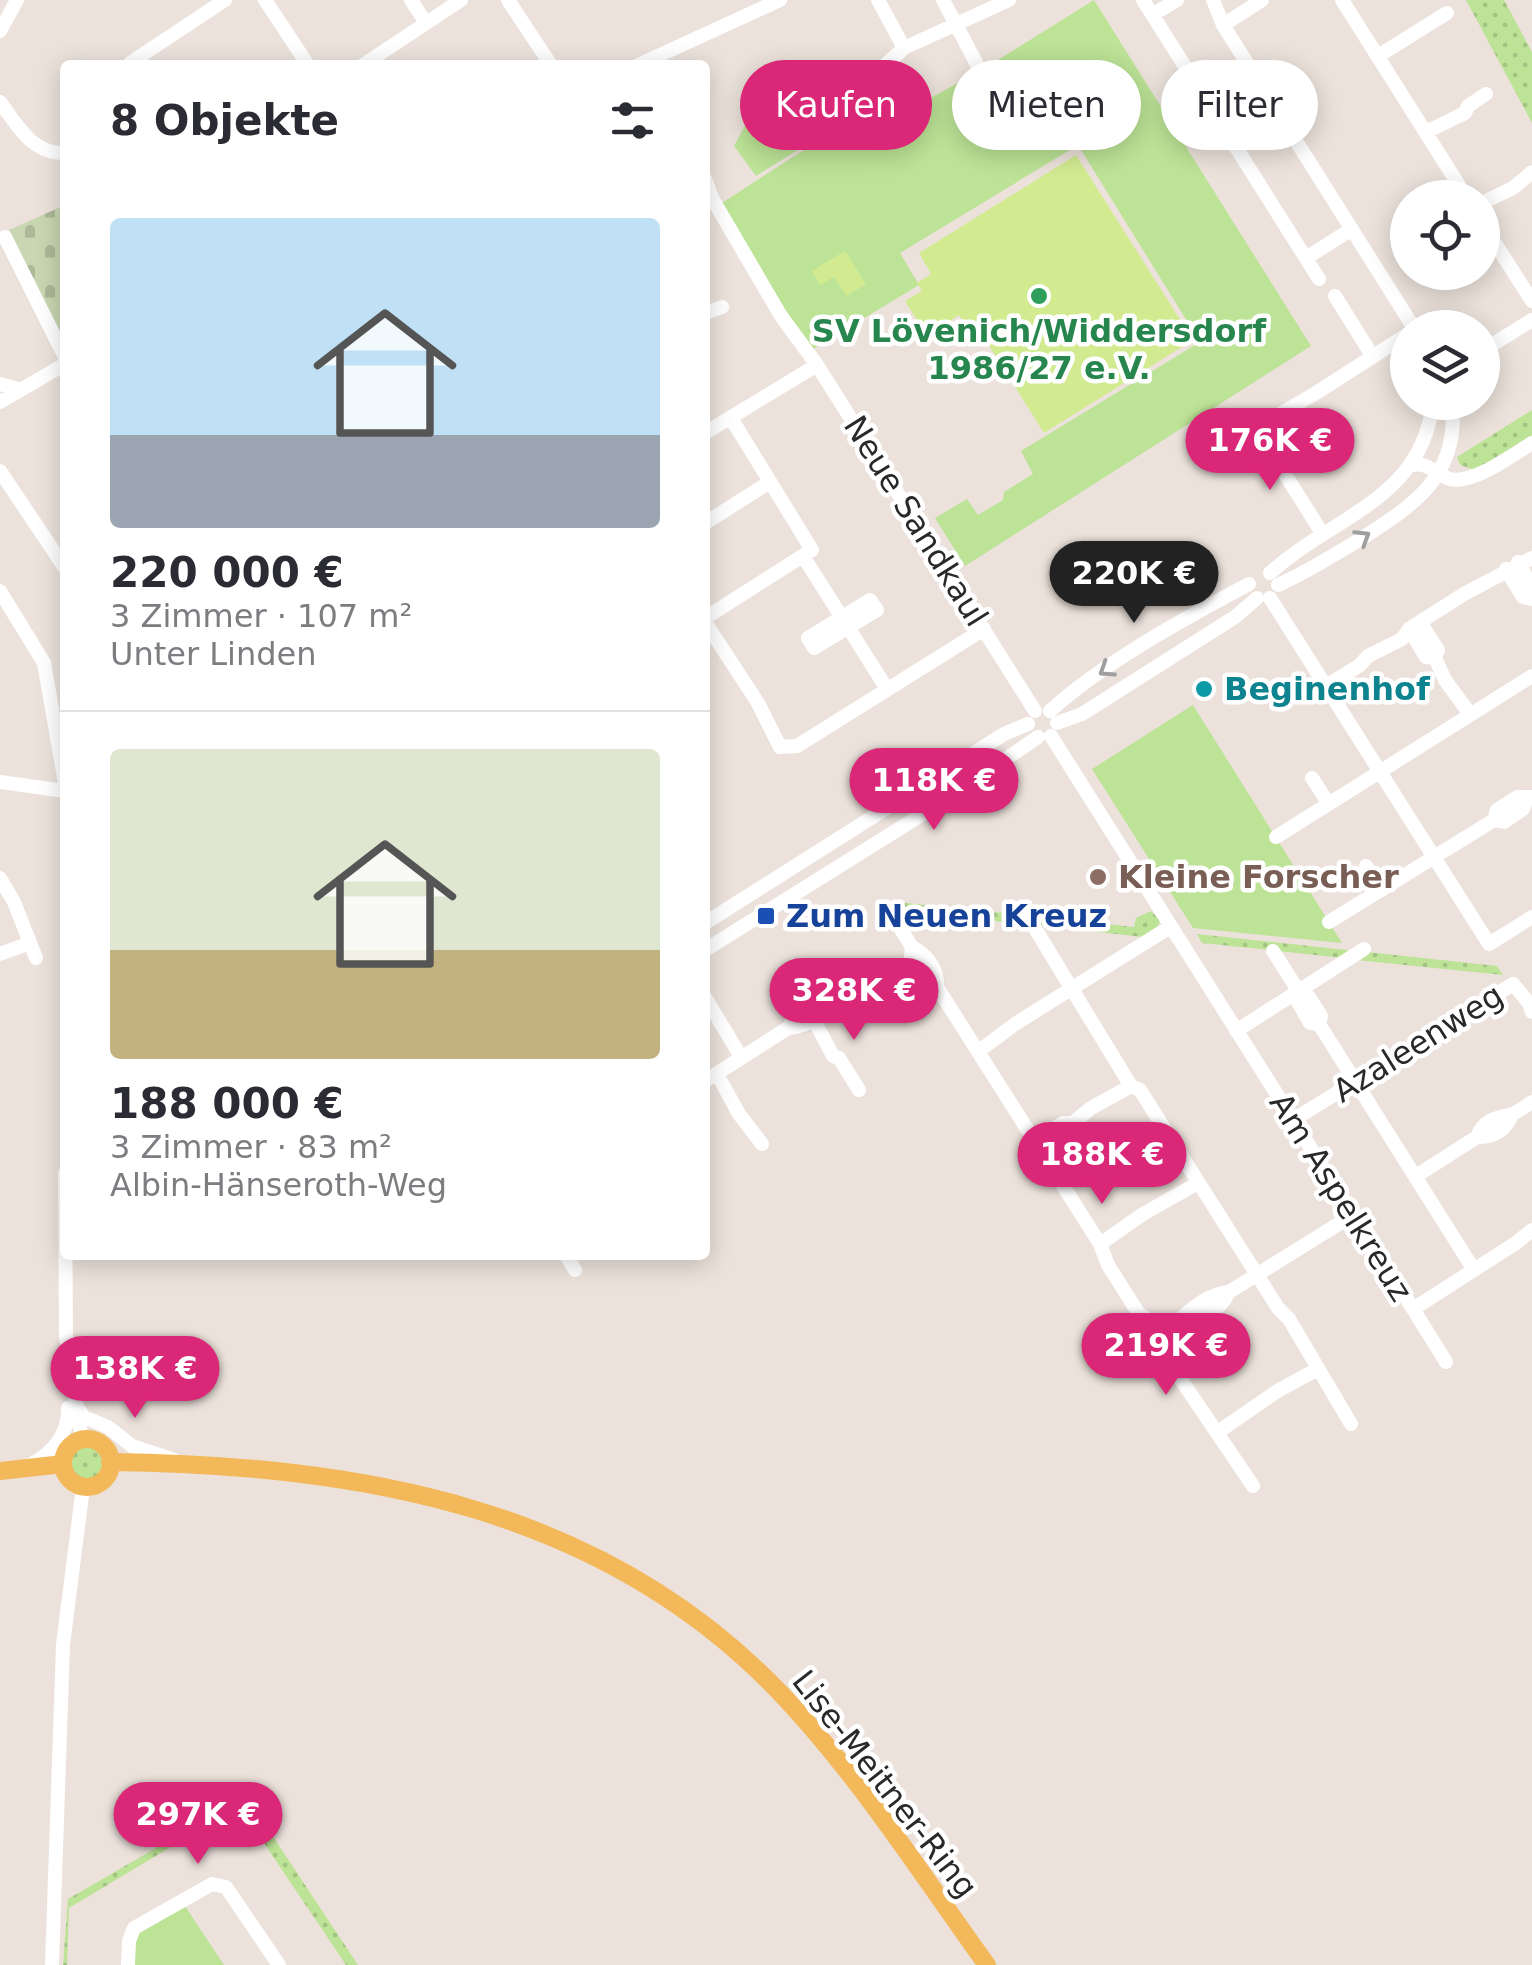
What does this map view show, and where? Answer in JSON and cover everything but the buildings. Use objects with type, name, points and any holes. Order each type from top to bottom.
[{"type":"main road","points":[[82,1440],[98,1442],[110,1462],[110,1470],[99,1484],[82,1487],[69,1479],[63,1464],[66,1452],[82,1440]]},
{"type":"main road","name":"Lise-Meitner-Ring","points":[[110,1462],[180,1462],[330,1476],[420,1493],[510,1518],[628,1574],[728,1645],[785,1698],[874,1809],[987,1965]]},
{"type":"main road","points":[[5,1470],[63,1464]]},
{"type":"street","points":[[0,30],[17,0]]},
{"type":"street","points":[[135,60],[225,0]]},
{"type":"street","points":[[265,0],[305,60]]},
{"type":"street","points":[[411,0],[426,23]]},
{"type":"street","points":[[370,60],[461,0]]},
{"type":"street","points":[[508,0],[547,60]]},
{"type":"street","points":[[647,60],[748,6],[780,0]]},
{"type":"street","points":[[878,0],[904,48]]},
{"type":"street","points":[[944,0],[975,60]]},
{"type":"street","points":[[891,60],[904,48],[1010,0]]},
{"type":"street","points":[[1143,0],[1180,60]]},
{"type":"street","points":[[1152,15],[1177,0]]},
{"type":"street","points":[[1213,0],[1223,25],[1245,60]]},
{"type":"street","points":[[1223,25],[1262,0]]},
{"type":"street","points":[[1342,0],[1454,180]]},
{"type":"street","points":[[1378,56],[1447,13]]},
{"type":"street","points":[[1426,132],[1465,113],[1468,106],[1486,94]]},
{"type":"street","points":[[0,102],[36,146],[60,152]]},
{"type":"street","points":[[1237,150],[1319,279]]},
{"type":"street","points":[[1302,150],[1403,310]]},
{"type":"street","points":[[1500,194],[1532,172]]},
{"type":"street","name":"Neue Sandkaul","points":[[710,202],[780,316],[818,365],[1043,724]]},
{"type":"street","points":[[1306,258],[1352,229]]},
{"type":"street","points":[[5,236],[60,350]]},
{"type":"street","points":[[1500,251],[1532,301]]},
{"type":"street","points":[[1335,296],[1373,357]]},
{"type":"street","points":[[710,312],[722,308]]},
{"type":"street","points":[[1500,340],[1532,320]]},
{"type":"street","points":[[1218,450],[1390,346]]},
{"type":"street","points":[[0,402],[60,363]]},
{"type":"street","points":[[710,430],[818,365]]},
{"type":"street","points":[[0,384],[21,390]]},
{"type":"street","points":[[710,617],[812,550],[730,418]]},
{"type":"street","points":[[710,920],[993,742],[1082,714],[1235,617],[1322,533],[1375,500],[1413,466],[1431,420]]},
{"type":"street","points":[[1249,584],[1251,592],[1309,571],[1423,494],[1439,474],[1451,441],[1452,420]]},
{"type":"street","points":[[1256,428],[1322,533]]},
{"type":"street","points":[[1413,466],[1423,464],[1455,480],[1471,479],[1532,443]]},
{"type":"street","points":[[0,471],[60,561]]},
{"type":"street","points":[[710,519],[770,482]]},
{"type":"street","points":[[802,556],[887,689]]},
{"type":"street","points":[[1328,685],[1368,656],[1402,639],[1415,625],[1519,563]]},
{"type":"street","points":[[1519,563],[1532,586]]},
{"type":"street","points":[[1519,563],[1523,596],[1532,598]]},
{"type":"street","points":[[710,947],[954,795],[1043,724],[1074,690],[1249,584],[1256,573],[1269,588],[1489,944],[1532,917]]},
{"type":"street","points":[[0,590],[44,663],[60,754]]},
{"type":"street","points":[[1415,625],[1438,650],[1435,658],[1445,680],[1470,714]]},
{"type":"street","points":[[710,628],[758,703],[780,747],[786,750],[984,629]]},
{"type":"street","points":[[1276,837],[1532,676]]},
{"type":"street","name":"Am Aspelkreuz","points":[[1043,724],[1353,1214],[1363,1223],[1446,1362]]},
{"type":"street","points":[[1312,778],[1328,804]]},
{"type":"street","points":[[0,782],[60,790]]},
{"type":"street","points":[[1329,922],[1494,820],[1496,810],[1517,797],[1530,798]]},
{"type":"street","points":[[1366,866],[1382,890]]},
{"type":"street","points":[[0,878],[36,958]]},
{"type":"street","points":[[886,906],[912,947],[911,957],[928,984],[937,986],[1100,1244],[1139,1314],[1158,1337],[1171,1365],[1253,1486]]},
{"type":"street","points":[[1025,912],[1131,1086],[1140,1090],[1289,1319],[1350,1424]]},
{"type":"street","points":[[979,1051],[1015,1024],[1170,927]]},
{"type":"street","points":[[0,954],[30,943]]},
{"type":"street","points":[[1236,1031],[1364,949]]},
{"type":"street","points":[[1273,951],[1300,993],[1298,1002],[1310,1023],[1320,1024],[1474,1270]]},
{"type":"street","points":[[762,1144],[711,1078],[788,1028],[797,1015],[816,1004],[826,1005],[862,982]]},
{"type":"street","name":"Azaleenweg","points":[[1294,1120],[1513,984],[1532,1012]]},
{"type":"street","points":[[782,989],[797,1015]]},
{"type":"street","points":[[710,1005],[741,1058]]},
{"type":"street","points":[[788,1028],[800,1028],[814,1020],[823,1014],[826,1005]]},
{"type":"street","points":[[814,1020],[833,1056],[839,1058],[858,1090]]},
{"type":"street","points":[[1038,1145],[1063,1123],[1073,1123],[1131,1086]]},
{"type":"street","points":[[1416,1176],[1476,1137],[1480,1127],[1500,1115],[1512,1115],[1532,1102]]},
{"type":"street","points":[[1100,1244],[1198,1183]]},
{"type":"street","points":[[1158,1337],[1186,1320],[1190,1310],[1217,1293],[1230,1292],[1353,1214]]},
{"type":"street","points":[[1412,1309],[1532,1230]]},
{"type":"street","points":[[66,1260],[66,1337],[82,1440]]},
{"type":"street","points":[[569,1260],[575,1270]]},
{"type":"street","points":[[1218,1432],[1316,1370]]},
{"type":"street","points":[[72,1392],[84,1417],[132,1446],[180,1462]]},
{"type":"street","points":[[5,1470],[33,1464],[52,1450],[69,1422],[68,1399],[72,1392]]},
{"type":"street","points":[[52,1965],[63,1645],[82,1487]]},
{"type":"street","points":[[128,1965],[134,1928],[212,1884],[219,1884],[226,1887],[279,1965]]},
{"type":"green space","points":[[1094,0],[1132,60],[998,60]]},
{"type":"green space","points":[[1466,0],[1504,0],[1532,52],[1532,123]]},
{"type":"green space","points":[[1141,75],[1161,107],[1161,150],[1188,150],[1311,346],[965,566],[935,518],[967,499],[978,515],[1003,500],[1004,492],[1033,474],[1021,451],[1200,342],[1081,150],[1141,150]]},
{"type":"green space","points":[[952,86],[952,150],[1070,150],[900,253],[919,285],[813,349],[789,320],[722,203],[804,150],[932,150],[932,97]]},
{"type":"green space","points":[[740,135],[740,150],[798,150],[756,176],[734,146]]},
{"type":"green space","name":"SV Lövenich/Widdersdorf 1986/27 e.V.","points":[[1076,155],[1193,340],[1044,433],[978,328],[970,332],[959,315],[927,336],[905,301],[922,291],[917,283],[931,274],[919,253]]},
{"type":"green space","points":[[60,207],[60,336],[9,230]]},
{"type":"green space","points":[[845,251],[866,284],[847,296],[834,277],[820,285],[812,271]]},
{"type":"green space","points":[[1532,410],[1532,435],[1475,470],[1460,465],[1457,457]]},
{"type":"green space","points":[[1193,705],[1342,943],[1193,928],[1092,769]]},
{"type":"green space","points":[[887,901],[1022,915],[1026,921],[1022,924],[893,910]]},
{"type":"green space","points":[[1151,911],[1160,921],[1143,937],[1037,925],[1031,916],[1134,927],[1136,918]]},
{"type":"green space","points":[[1197,934],[1356,951],[1345,958],[1202,943]]},
{"type":"green space","points":[[1367,952],[1497,966],[1503,975],[1356,960]]},
{"type":"green space","points":[[87,1445],[100,1451],[106,1464],[100,1477],[87,1483],[74,1477],[68,1464],[74,1451]]},
{"type":"green space","points":[[237,1801],[250,1804],[260,1817],[358,1965],[346,1965],[239,1806],[69,1908],[67,1965],[63,1965],[68,1899]]},
{"type":"green space","points":[[185,1906],[224,1965],[133,1965],[138,1934]]},
{"type":"place","name":"SV Lövenich/Widdersdorf 1986/27 e.V.","points":[[1039,296]]},
{"type":"place","name":"Beginenhof","points":[[1204,689]]},
{"type":"place","name":"Kleine Forscher","points":[[1098,877]]},
{"type":"place","name":"Zum Neuen Kreuz","points":[[766,916]]}]
